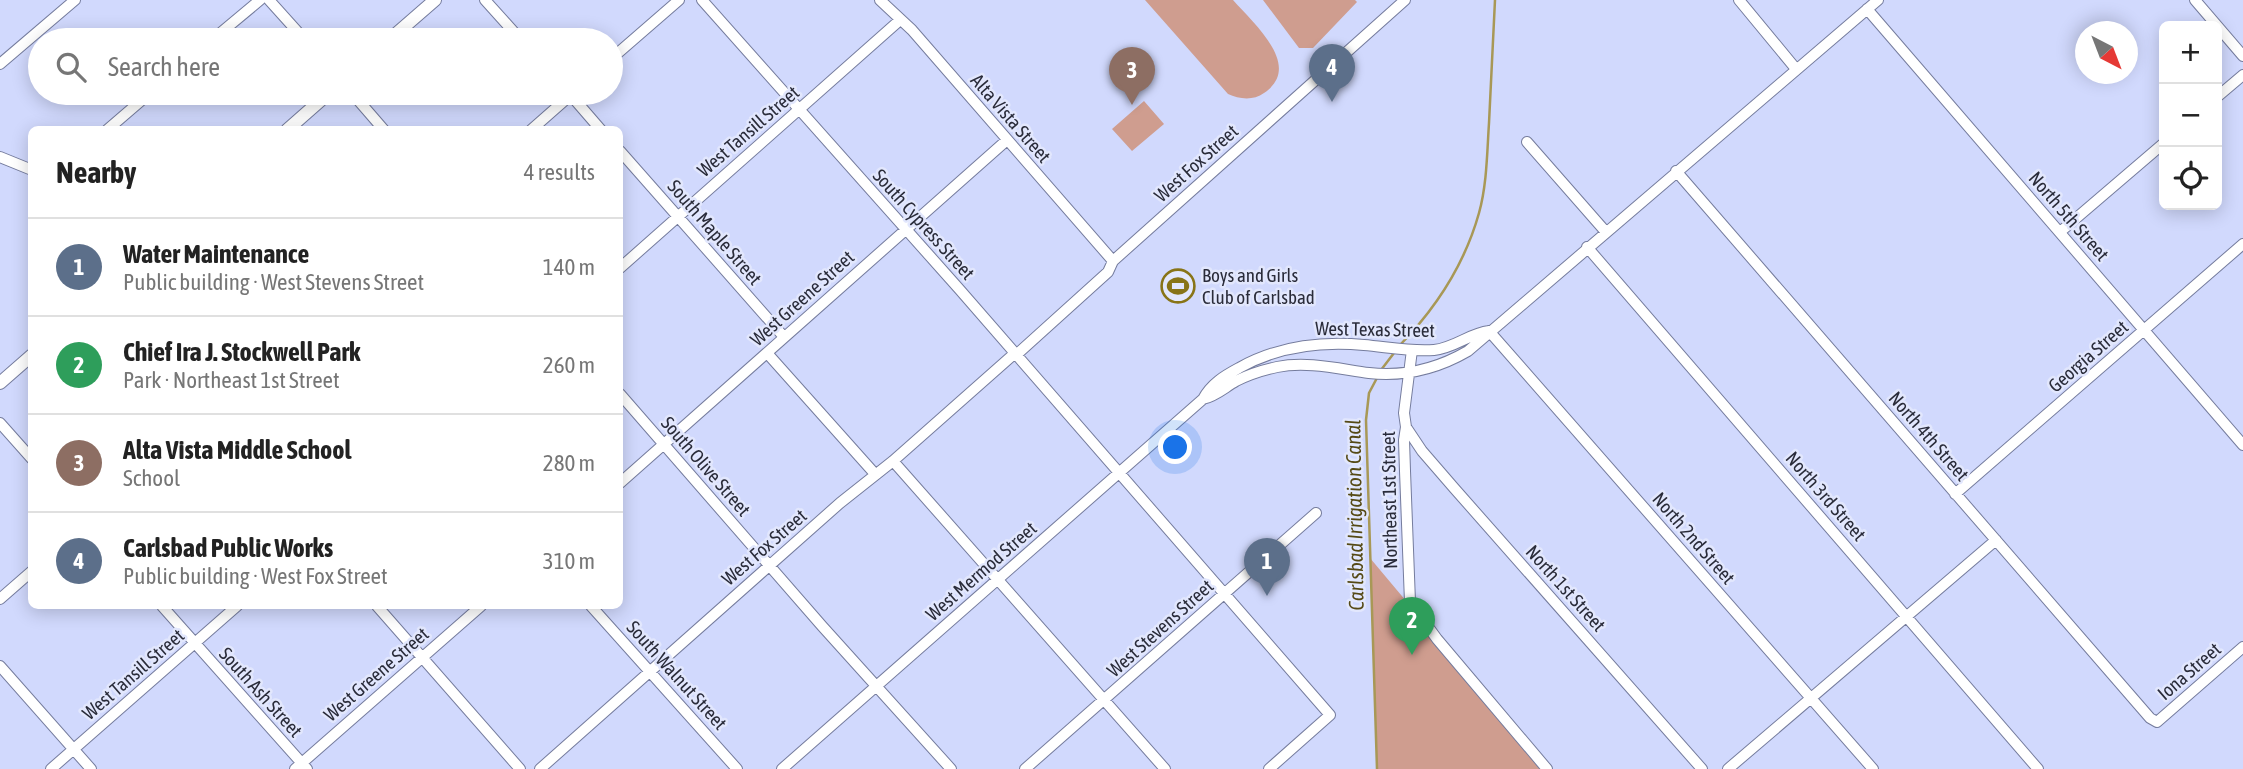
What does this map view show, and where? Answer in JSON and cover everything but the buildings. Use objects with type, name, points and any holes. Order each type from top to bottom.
[{"type":"main road","points":[[403,28],[435,0]]},
{"type":"main road","points":[[292,126],[315,105]]},
{"type":"main road","points":[[0,383],[28,358]]},
{"type":"street","points":[[42,28],[75,0]]},
{"type":"street","points":[[226,28],[260,0]]},
{"type":"street","points":[[269,0],[294,28]]},
{"type":"street","points":[[485,0],[510,28]]},
{"type":"street","points":[[623,48],[678,0]]},
{"type":"street","name":"South Cypress Street","points":[[702,0],[906,229],[1330,715],[1269,769]]},
{"type":"street","name":"Alta Vista Street","points":[[880,0],[912,30],[1113,261]]},
{"type":"street","name":"West Fox Street","points":[[540,769],[769,565],[1015,355],[1108,272],[1113,261],[1405,0]]},
{"type":"street","points":[[1739,0],[1796,69]]},
{"type":"street","name":"West Texas Street","points":[[1203,399],[1215,396],[1237,380],[1277,367],[1310,365],[1368,373],[1404,374],[1438,366],[1460,356],[1484,339],[1489,331],[1605,231],[1878,0]]},
{"type":"street","points":[[2195,0],[2243,56]]},
{"type":"street","name":"North 5th Street","points":[[1867,9],[2243,445]]},
{"type":"street","name":"West Tansill Street","points":[[623,265],[900,20]]},
{"type":"street","points":[[0,64],[28,40]]},
{"type":"street","points":[[2222,93],[2243,75]]},
{"type":"street","points":[[112,126],[136,105]]},
{"type":"street","points":[[362,105],[381,126]]},
{"type":"street","points":[[535,126],[559,105]]},
{"type":"street","points":[[580,105],[598,126]]},
{"type":"street","name":"West Greene Street","points":[[623,480],[1007,139]]},
{"type":"street","points":[[1527,142],[1605,231]]},
{"type":"street","points":[[2060,232],[2159,147]]},
{"type":"street","name":"South Maple Street","points":[[623,154],[784,337]]},
{"type":"street","points":[[0,157],[28,168]]},
{"type":"street","name":"North 4th Street","points":[[1676,171],[1955,494],[2157,722]]},
{"type":"street","name":"Georgia Street","points":[[1955,494],[2243,244]]},
{"type":"street","name":"North 3rd Street","points":[[1587,247],[2038,769]]},
{"type":"street","name":"West Texas Street","points":[[1203,399],[1209,388],[1230,373],[1259,358],[1286,349],[1338,344],[1412,350],[1442,349],[1479,332],[1489,331]]},
{"type":"street","name":"North 2nd Street","points":[[1489,331],[1873,769]]},
{"type":"street","name":"Northeast 1st Street","points":[[1412,350],[1404,374],[1410,602],[1437,639],[1546,769]]},
{"type":"street","points":[[767,353],[875,474]]},
{"type":"street","name":"South Olive Street","points":[[623,397],[951,769]]},
{"type":"street","name":"West Mermod Street","points":[[782,769],[1203,399]]},
{"type":"street","points":[[0,424],[28,455]]},
{"type":"street","name":"North 1st Street","points":[[1406,427],[1422,451],[1454,488],[1702,769]]},
{"type":"street","points":[[893,461],[1165,769]]},
{"type":"street","name":"West Stevens Street","points":[[1025,769],[1316,513]]},
{"type":"street","points":[[1728,769],[1996,540]]},
{"type":"street","points":[[0,599],[28,574]]},
{"type":"street","name":"South Ash Street","points":[[165,609],[301,767]]},
{"type":"street","name":"West Tansill Street","points":[[51,769],[234,609]]},
{"type":"street","points":[[380,609],[520,769]]},
{"type":"street","name":"West Greene Street","points":[[301,767],[478,609]]},
{"type":"street","name":"South Walnut Street","points":[[594,609],[737,769]]},
{"type":"street","name":"Iona Street","points":[[2157,722],[2243,648]]},
{"type":"street","points":[[0,666],[91,769]]},
{"type":"shaded area","points":[[1145,0],[1233,0],[1271,45],[1279,70],[1275,82],[1264,93],[1255,97],[1241,98],[1228,94]]},
{"type":"shaded area","points":[[1263,0],[1357,2],[1313,48],[1299,48]]},
{"type":"shaded area","points":[[1144,101],[1164,124],[1132,151],[1112,129]]},
{"type":"shaded area","points":[[1370,558],[1547,769],[1377,769]]},
{"type":"waterway","name":"Carlsbad Irrigation Canal","points":[[1400,345],[1426,316],[1448,284],[1466,250],[1479,213],[1486,168],[1495,0]]},
{"type":"waterway","name":"Carlsbad Irrigation Canal","points":[[1381,370],[1394,353]]},
{"type":"waterway","name":"Carlsbad Irrigation Canal","points":[[1377,769],[1366,420],[1369,393],[1378,376]]},
{"type":"place","name":"Carlsbad Public Works","points":[[1332,102]]},
{"type":"place","name":"Alta Vista Middle School","points":[[1132,105]]},
{"type":"place","name":"Boys and Girls Club of Carlsbad","points":[[1178,286]]},
{"type":"place","name":"Water Maintenance","points":[[1267,596]]},
{"type":"place","name":"Chief Ira J. Stockwell Park","points":[[1412,655]]}]
